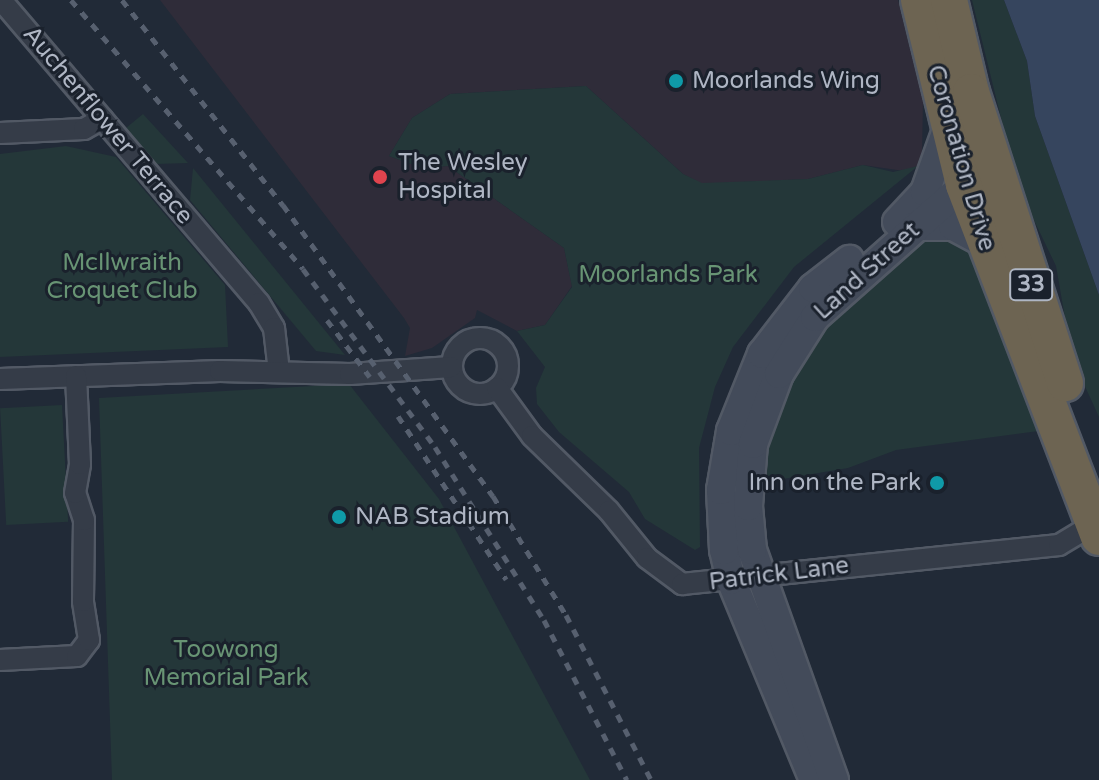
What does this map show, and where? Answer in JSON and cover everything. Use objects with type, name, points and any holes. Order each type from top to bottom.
[{"type":"highway","name":"Coronation Drive","points":[[919,0],[964,185],[1096,531]]},
{"type":"highway","name":"Coronation Drive","points":[[949,0],[971,92],[1051,348],[1099,475]]},
{"type":"main road","points":[[964,185],[976,167],[971,92]]},
{"type":"main road","name":"Land Street","points":[[834,780],[745,578],[724,550],[721,490],[731,431],[748,382],[767,346],[813,288],[919,200],[932,178],[948,127]]},
{"type":"main road","name":"Land Street","points":[[814,780],[745,578],[748,486],[768,397],[790,352],[827,303],[964,185]]},
{"type":"main road","points":[[916,226],[953,226],[985,243]]},
{"type":"street","name":"Auchenflower Terrace","points":[[1,0],[268,315],[277,340],[279,372]]},
{"type":"street","points":[[0,133],[84,129],[102,119]]},
{"type":"street","points":[[488,338],[502,348],[508,365],[497,388],[472,393],[457,383],[451,367],[462,343],[488,338]]},
{"type":"street","points":[[0,379],[451,367]]},
{"type":"street","points":[[0,660],[77,656],[89,640],[89,619],[83,601],[84,520],[75,493],[80,464],[76,376]]},
{"type":"street","name":"Patrick Lane","points":[[497,388],[532,436],[609,511],[662,574],[693,585],[1059,545],[1096,531]]},
{"type":"shaded area","name":"The Wesley Hospital","points":[[160,0],[898,0],[923,101],[922,155],[918,166],[904,171],[863,165],[808,179],[702,184],[683,174],[586,86],[450,94],[412,118],[389,156],[422,168],[448,166],[564,248],[572,286],[545,325],[517,331],[477,310],[475,318],[432,348],[405,356],[410,328],[404,318]]},
{"type":"green space","points":[[972,0],[1004,0],[1027,61],[1035,116],[1099,295],[1099,417],[1072,358],[1056,266],[1018,187]]},
{"type":"green space","name":"Moorlands Park","points":[[586,86],[683,174],[702,183],[808,179],[863,165],[893,172],[918,166],[794,267],[733,347],[715,387],[699,448],[700,547],[695,550],[645,519],[629,492],[559,432],[537,404],[536,388],[545,367],[517,331],[545,325],[572,287],[564,248],[448,166],[422,168],[389,156],[412,118],[450,94]]},
{"type":"green space","points":[[143,114],[188,163],[156,164],[126,128]]},
{"type":"green space","name":"McIlwraith Croquet Club","points":[[66,146],[116,157],[225,285],[228,347],[0,357],[0,154]]},
{"type":"green space","points":[[193,168],[345,355],[316,351],[190,200]]},
{"type":"green space","points":[[936,232],[971,243],[1046,430],[896,450],[848,468],[759,483],[783,392],[830,319],[919,239]]},
{"type":"green space","name":"Toowong Memorial Park","points":[[349,384],[439,499],[590,780],[112,780],[99,398]]},
{"type":"green space","points":[[62,405],[68,522],[6,525],[0,408]]},
{"type":"water","points":[[1004,0],[1099,0],[1099,295],[1035,116],[1027,61]]},
{"type":"railway","points":[[71,0],[303,269],[435,447],[544,620],[627,780]]},
{"type":"railway","points":[[122,0],[283,205],[493,496],[566,615],[651,780]]},
{"type":"railway","points":[[327,320],[370,377]]},
{"type":"railway","points":[[398,416],[506,579]]},
{"type":"place","name":"Moorlands Wing","points":[[676,81]]},
{"type":"place","name":"The Wesley Hospital","points":[[380,177]]},
{"type":"place","name":"Inn on the Park","points":[[937,483]]},
{"type":"place","name":"NAB Stadium","points":[[339,517]]}]
